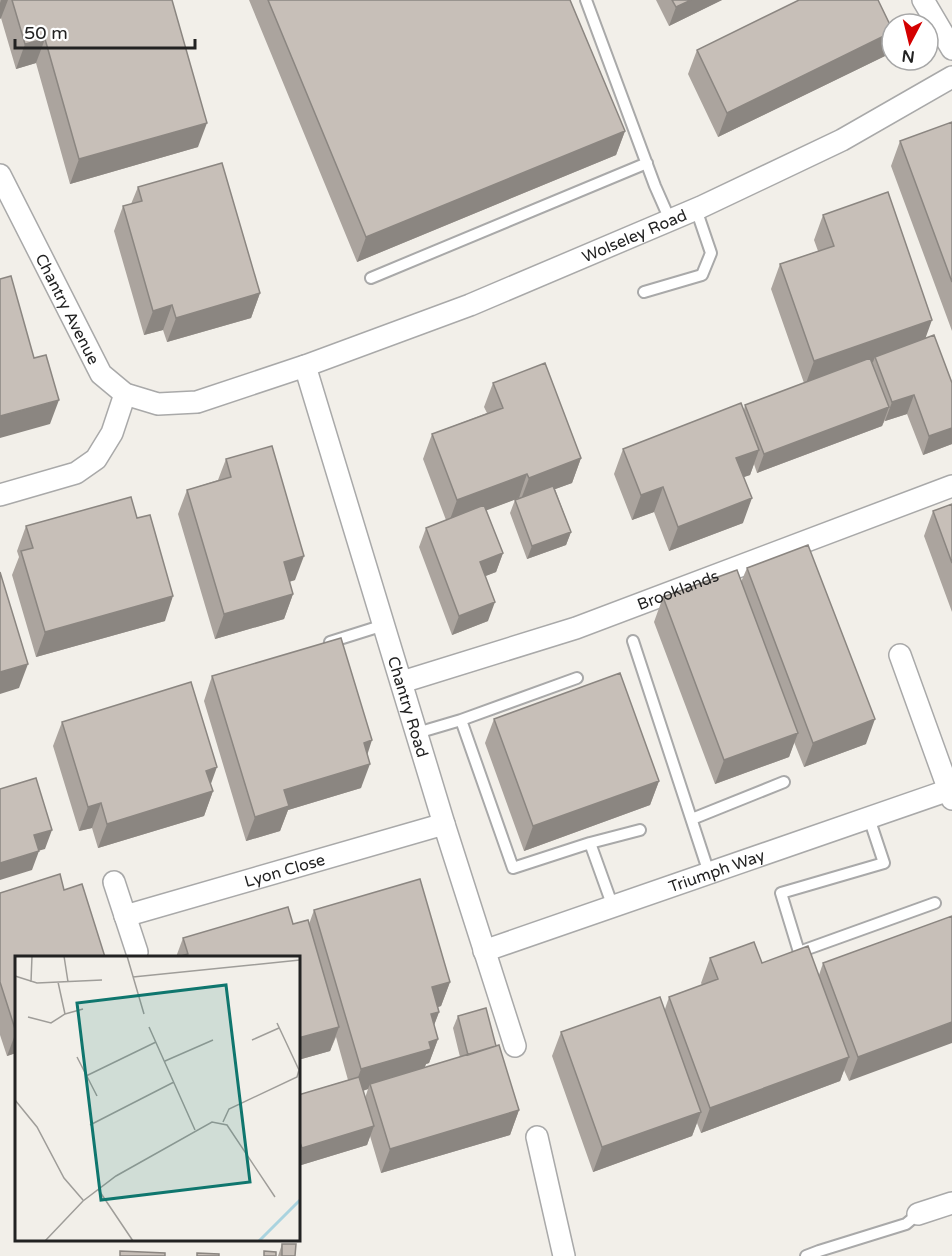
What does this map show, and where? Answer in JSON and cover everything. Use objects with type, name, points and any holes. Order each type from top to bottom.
[{"type":"street","points":[[923,0],[952,49]]},
{"type":"street","name":"Wolseley Road","points":[[305,366],[470,304],[696,209],[842,140],[952,77]]},
{"type":"street","name":"Chantry Avenue","points":[[0,175],[101,374],[125,394],[158,404],[197,402],[305,366]]},
{"type":"street","name":"Chantry Road","points":[[305,366],[444,824],[515,1046]]},
{"type":"street","points":[[0,495],[76,473],[96,459],[112,433],[125,394]]},
{"type":"street","name":"Brooklands","points":[[402,682],[576,628],[952,486]]},
{"type":"street","name":"Triumph Way","points":[[484,951],[868,818],[950,795],[900,655]]},
{"type":"street","name":"Lyon Close","points":[[125,916],[444,824]]},
{"type":"street","points":[[114,882],[137,956]]},
{"type":"street","points":[[537,1137],[564,1256]]},
{"type":"street","points":[[918,1214],[952,1203]]},
{"type":"lane","points":[[586,0],[670,220]]},
{"type":"lane","points":[[371,278],[647,163]]},
{"type":"lane","points":[[644,292],[702,275],[711,253],[696,209]]},
{"type":"lane","points":[[317,646],[384,625]]},
{"type":"lane","points":[[633,641],[709,873]]},
{"type":"lane","points":[[417,733],[461,720],[577,678]]},
{"type":"lane","points":[[461,720],[513,868],[590,843],[640,830]]},
{"type":"lane","points":[[692,819],[784,782]]},
{"type":"lane","points":[[868,818],[884,863],[781,893],[799,952],[935,903]]},
{"type":"lane","points":[[590,843],[613,907]]},
{"type":"lane","points":[[806,1256],[906,1224],[918,1214]]},
{"type":"building","points":[[12,0],[172,0],[207,123],[79,159],[45,39],[25,44]]},
{"type":"building","points":[[268,0],[570,0],[625,131],[366,237]]},
{"type":"building","points":[[672,0],[691,0],[676,7]]},
{"type":"building","points":[[799,0],[878,0],[884,12],[880,12],[880,38],[727,113],[697,50]]},
{"type":"building","points":[[952,122],[952,282],[900,141]]},
{"type":"building","points":[[222,163],[260,293],[176,318],[172,305],[153,311],[123,206],[142,201],[138,187]]},
{"type":"building","points":[[888,192],[932,320],[814,361],[780,264],[834,246],[823,215]]},
{"type":"building","points":[[11,276],[34,358],[46,355],[59,400],[0,416],[0,279]]},
{"type":"building","points":[[934,335],[952,383],[952,428],[929,436],[914,395],[892,402],[875,357]]},
{"type":"building","points":[[870,358],[889,407],[764,454],[745,405]]},
{"type":"building","points":[[545,363],[581,458],[529,478],[527,474],[457,500],[432,434],[503,408],[493,383]]},
{"type":"building","points":[[741,403],[759,450],[736,458],[752,498],[678,527],[663,487],[641,495],[623,449]]},
{"type":"building","points":[[272,446],[304,556],[284,562],[293,594],[224,614],[187,490],[231,477],[226,459]]},
{"type":"building","points":[[553,486],[571,532],[532,546],[515,500]]},
{"type":"building","points":[[131,497],[137,518],[150,515],[173,596],[45,632],[21,551],[33,548],[26,526]]},
{"type":"building","points":[[952,504],[952,563],[933,511]]},
{"type":"building","points":[[484,505],[503,553],[480,562],[495,602],[459,616],[426,528]]},
{"type":"building","points":[[808,545],[875,719],[813,743],[747,568]]},
{"type":"building","points":[[737,570],[798,733],[724,760],[663,597]]},
{"type":"building","points":[[0,572],[28,664],[0,672]]},
{"type":"building","points":[[341,638],[372,740],[364,743],[370,764],[284,790],[289,806],[255,817],[212,676]]},
{"type":"building","points":[[620,673],[659,781],[533,826],[494,719]]},
{"type":"building","points":[[191,682],[217,767],[206,771],[213,791],[107,824],[101,803],[88,807],[62,722]]},
{"type":"building","points":[[36,778],[52,830],[34,835],[39,851],[0,863],[0,789]]},
{"type":"building","points":[[60,874],[64,890],[82,884],[105,956],[15,956],[15,1029],[0,982],[0,893]]},
{"type":"building","points":[[420,879],[450,982],[432,987],[439,1012],[431,1014],[438,1039],[429,1042],[431,1049],[361,1069],[314,910]]},
{"type":"building","points":[[288,907],[293,924],[308,920],[339,1027],[300,1037],[300,956],[181,956],[188,954],[183,938]]},
{"type":"building","points":[[952,916],[952,1022],[858,1057],[823,963]]},
{"type":"building","points":[[754,942],[762,963],[808,946],[849,1057],[710,1108],[669,997],[718,979],[710,958]]},
{"type":"building","points":[[660,997],[701,1112],[602,1147],[561,1032]]},
{"type":"building","points":[[486,1008],[496,1046],[468,1055],[458,1016]]},
{"type":"building","points":[[499,1045],[519,1110],[390,1149],[370,1084]]},
{"type":"building","points":[[359,1077],[374,1126],[302,1148],[300,1094]]},
{"type":"building","points":[[282,1244],[296,1244],[295,1256],[282,1256]]},
{"type":"building","points":[[120,1251],[165,1253],[165,1256],[120,1256]]},
{"type":"building","points":[[264,1251],[276,1252],[276,1256],[264,1256]]},
{"type":"building","points":[[197,1253],[219,1254],[219,1256],[197,1256]]}]
